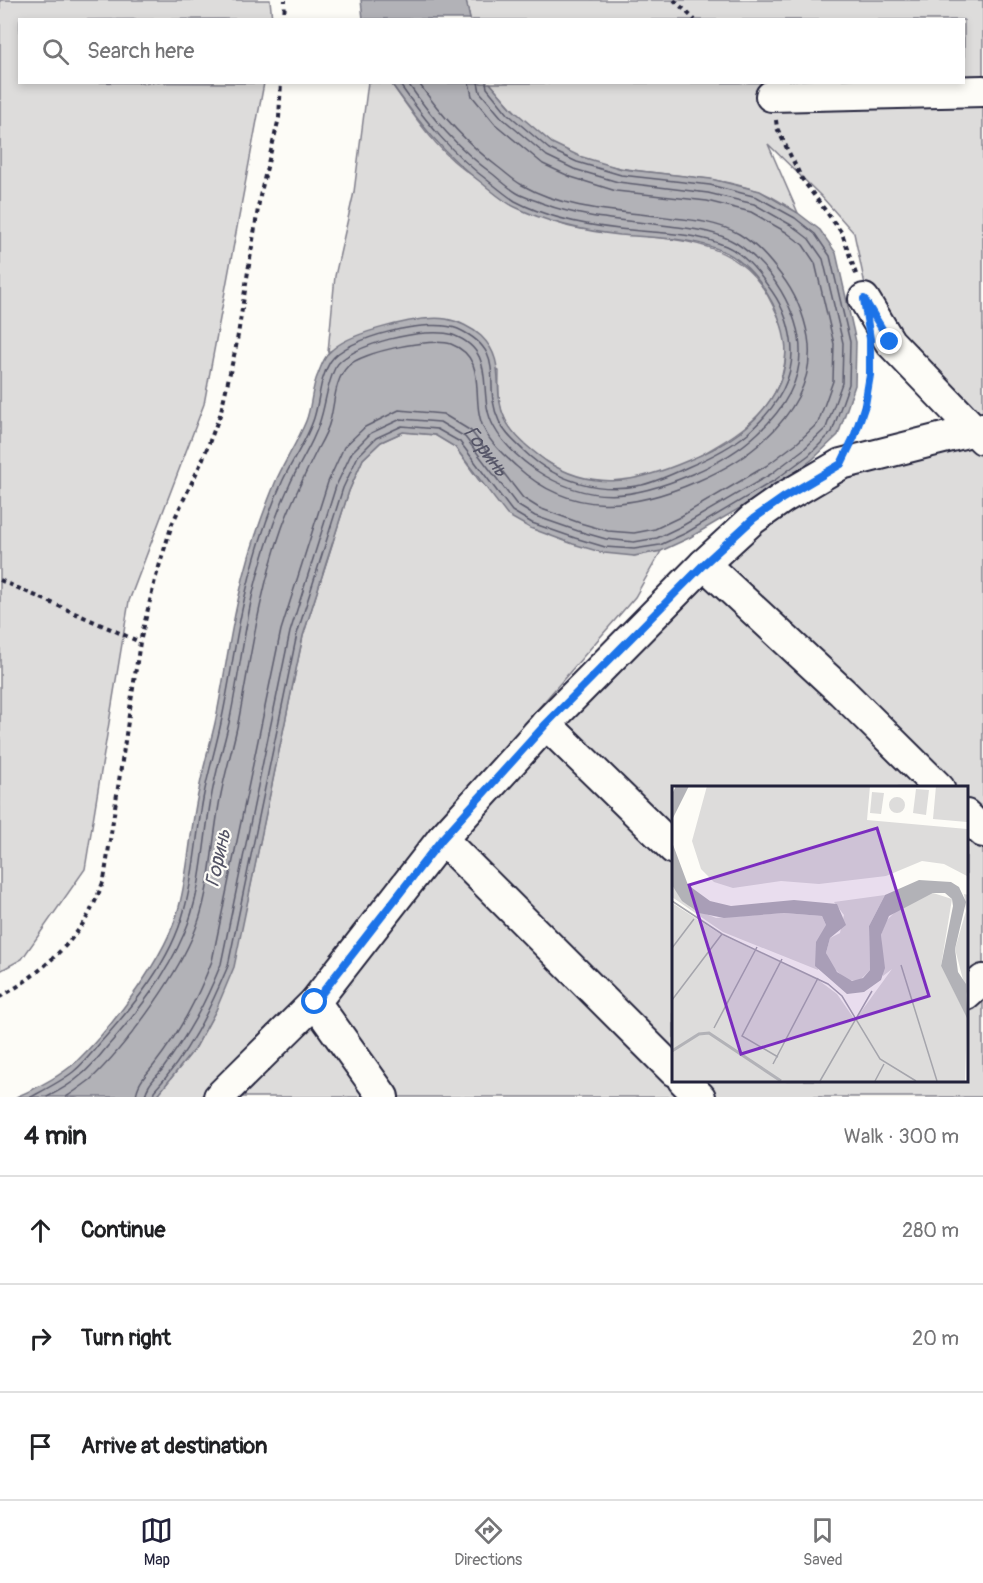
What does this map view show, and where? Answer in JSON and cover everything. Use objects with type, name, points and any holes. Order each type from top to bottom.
[{"type":"street","points":[[771,96],[983,91]]},
{"type":"street","points":[[864,299],[890,342],[980,432]]},
{"type":"street","points":[[219,1097],[315,1002],[442,839],[546,724],[704,564],[753,519],[783,498],[841,464],[980,432]]},
{"type":"street","points":[[704,564],[842,692],[937,786]]},
{"type":"street","points":[[546,724],[672,847]]},
{"type":"street","points":[[968,817],[983,831]]},
{"type":"street","points":[[442,839],[672,1069]]},
{"type":"street","points":[[968,993],[983,980]]},
{"type":"street","points":[[315,1002],[383,1097]]},
{"type":"street","points":[[685,1082],[700,1097]]},
{"type":"path","points":[[284,18],[285,0]]},
{"type":"path","points":[[674,0],[693,18]]},
{"type":"path","points":[[0,997],[13,990],[51,960],[77,932],[91,911],[104,880],[140,642],[172,524],[202,461],[220,415],[236,347],[260,196],[279,118],[281,84]]},
{"type":"path","points":[[771,96],[777,128],[802,179],[842,233],[864,299]]},
{"type":"path","points":[[841,464],[854,437],[865,405],[870,375],[870,351]]},
{"type":"path","points":[[0,580],[140,642]]},
{"type":"shaded area","points":[[0,0],[270,0],[272,18],[18,18],[18,84],[264,84],[204,404],[129,601],[85,869],[22,959],[0,971]]},
{"type":"shaded area","points":[[466,0],[983,0],[983,424],[867,294],[854,233],[821,196],[768,144],[798,213],[768,195],[733,184],[627,169],[576,156],[552,144],[535,131],[491,84],[965,84],[965,18],[470,18]]},
{"type":"shaded area","points":[[368,84],[392,84],[432,139],[451,159],[468,173],[552,220],[577,228],[693,243],[716,250],[738,262],[756,278],[780,319],[784,331],[786,350],[784,366],[774,394],[757,417],[733,436],[709,451],[659,474],[633,480],[613,481],[580,478],[568,473],[541,458],[518,438],[510,427],[500,406],[499,371],[432,319],[383,328],[328,352],[335,276],[354,192]]},
{"type":"shaded area","points":[[403,432],[435,435],[455,447],[480,482],[634,556],[661,551],[635,597],[397,871],[369,920],[306,997],[205,1097],[156,1097],[196,1047],[216,1010],[246,908],[303,636],[349,491],[363,459],[381,442]]},
{"type":"shaded area","points":[[983,436],[983,1097],[229,1097],[447,843],[709,569],[821,485]]},
{"type":"water","points":[[361,0],[466,0],[470,18],[363,18]]},
{"type":"water","name":"Горинь","points":[[392,84],[491,84],[512,109],[552,143],[579,156],[622,169],[711,179],[760,191],[798,213],[820,230],[836,253],[856,342],[855,385],[838,435],[813,459],[779,485],[689,538],[661,551],[634,556],[604,553],[573,544],[530,528],[507,515],[455,447],[435,435],[403,432],[381,442],[363,459],[349,491],[303,636],[234,967],[216,1010],[196,1047],[156,1097],[16,1097],[62,1073],[76,1062],[106,1030],[137,990],[173,926],[182,893],[202,773],[215,723],[232,628],[246,568],[269,497],[306,421],[316,380],[330,351],[355,337],[404,322],[435,318],[465,325],[481,336],[494,356],[501,408],[508,425],[518,437],[546,461],[564,471],[598,480],[616,480],[651,474],[714,449],[739,433],[759,415],[775,393],[786,355],[782,328],[765,291],[757,279],[738,260],[727,253],[702,244],[580,229],[528,213],[499,197],[469,173],[444,150]]},
{"type":"route","points":[[315,1002],[442,839],[546,724],[704,564],[753,519],[783,498],[841,464],[854,437],[865,405],[870,375],[870,339],[864,299],[890,342]]}]
